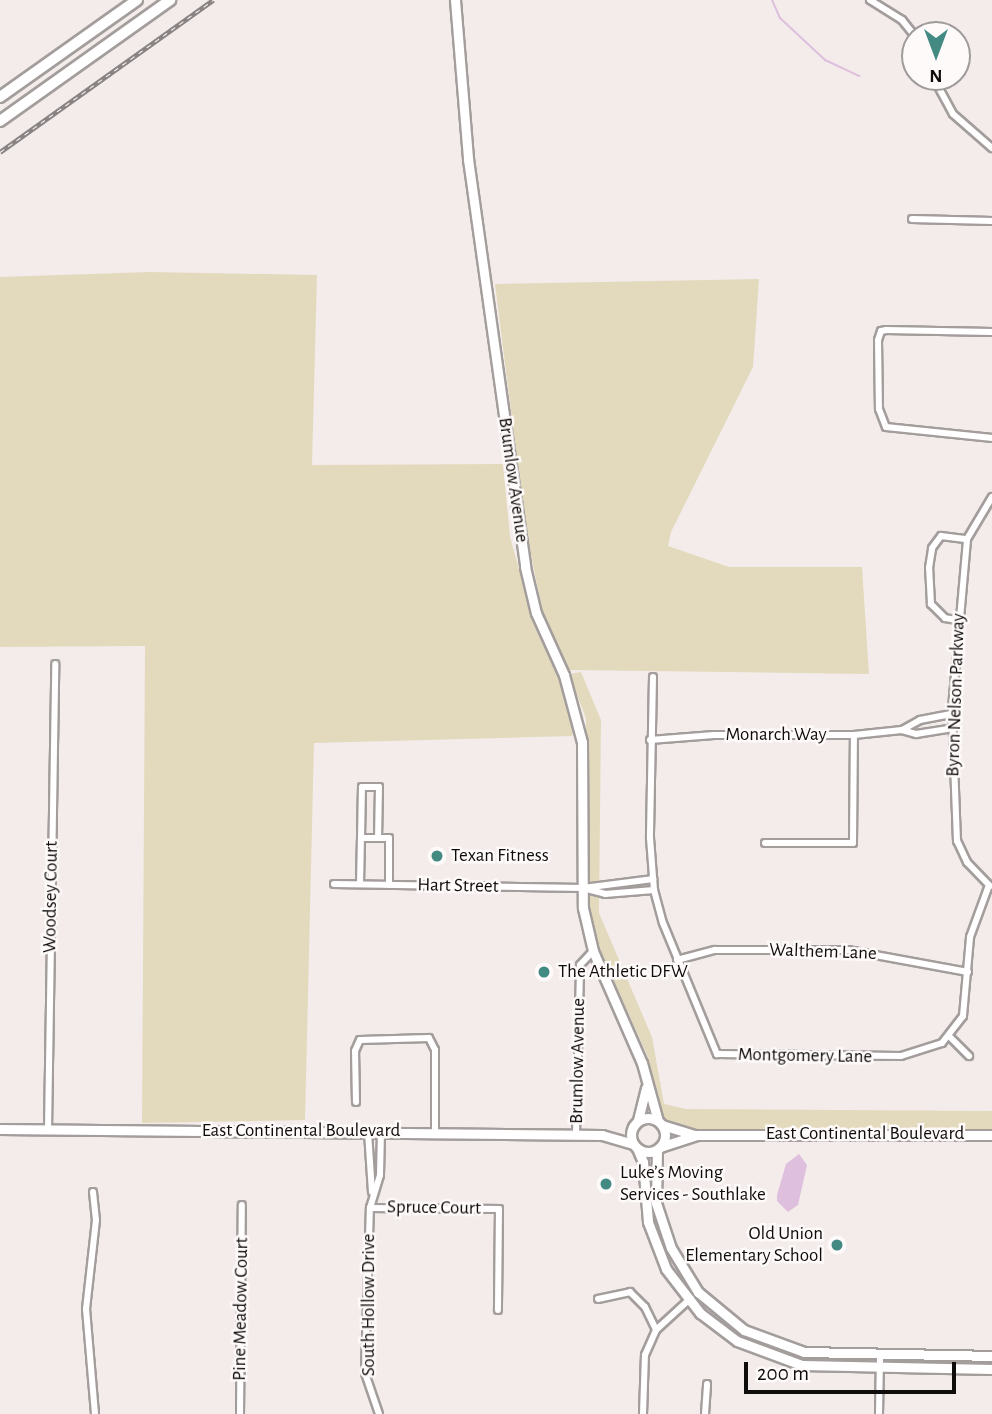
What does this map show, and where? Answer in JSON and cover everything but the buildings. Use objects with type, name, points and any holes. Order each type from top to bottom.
[{"type":"main road","points":[[0,97],[137,0]]},
{"type":"main road","points":[[0,121],[170,0]]},
{"type":"main road","name":"Brumlow Avenue","points":[[455,0],[468,159],[525,566],[536,613],[564,675],[582,742],[583,888],[593,951],[632,1036],[660,1123]]},
{"type":"main road","name":"Brumlow Avenue","points":[[646,1082],[636,1122],[635,1146],[643,1162],[652,1239],[688,1300],[737,1341],[785,1362],[992,1369]]},
{"type":"main road","name":"East Continental Boulevard","points":[[602,1135],[636,1122],[660,1123],[696,1135],[992,1135]]},
{"type":"main road","points":[[660,1123],[665,1136],[653,1165],[658,1211],[679,1263],[698,1292],[744,1330],[789,1349],[880,1355],[992,1356]]},
{"type":"main road","name":"East Continental Boulevard","points":[[0,1129],[576,1134],[602,1135],[635,1146],[658,1148],[696,1135]]},
{"type":"street","points":[[870,0],[903,21]]},
{"type":"street","points":[[941,91],[953,114],[992,148]]},
{"type":"street","points":[[912,219],[992,221]]},
{"type":"street","points":[[992,332],[886,330],[881,331],[878,340],[879,409],[886,427],[992,438]]},
{"type":"street","name":"Byron Nelson Parkway","points":[[991,886],[967,862],[957,841],[952,714],[957,620],[967,539],[992,497]]},
{"type":"street","points":[[957,620],[936,612],[931,604],[929,568],[935,540],[941,536],[967,539]]},
{"type":"street","name":"Woodsey Court","points":[[48,1130],[55,664]]},
{"type":"street","name":"Montgomery Lane","points":[[653,677],[650,740],[654,890],[677,960],[711,1046],[722,1055],[901,1056],[932,1048],[950,1037]]},
{"type":"street","name":"Monarch Way","points":[[902,730],[920,720],[952,714]]},
{"type":"street","name":"Monarch Way","points":[[650,740],[714,734],[854,735],[902,730],[916,734],[952,728]]},
{"type":"street","points":[[765,843],[853,843],[854,735]]},
{"type":"street","points":[[360,884],[362,787],[379,787],[378,838]]},
{"type":"street","points":[[361,838],[389,838],[389,885]]},
{"type":"street","points":[[583,888],[653,879]]},
{"type":"street","name":"Hart Street","points":[[334,884],[583,888]]},
{"type":"street","points":[[969,1056],[950,1037],[963,1016],[970,937],[991,886]]},
{"type":"street","points":[[583,888],[605,894],[654,890]]},
{"type":"street","name":"Walthem Lane","points":[[677,960],[715,950],[848,950],[968,972]]},
{"type":"street","name":"Brumlow Avenue","points":[[576,1134],[580,965],[593,951]]},
{"type":"street","points":[[356,1102],[355,1051],[360,1040],[433,1040],[435,1132]]},
{"type":"street","name":"South Hollow Drive","points":[[368,1132],[373,1194]]},
{"type":"street","name":"South Hollow Drive","points":[[379,1414],[365,1373],[370,1208],[380,1175],[380,1132]]},
{"type":"street","points":[[93,1192],[96,1220],[86,1309],[95,1414]]},
{"type":"street","name":"Pine Meadow Court","points":[[240,1414],[242,1205]]},
{"type":"street","name":"Spruce Court","points":[[370,1208],[499,1209],[498,1310]]},
{"type":"street","points":[[598,1299],[630,1292],[638,1297],[656,1330]]},
{"type":"street","points":[[643,1414],[645,1355],[656,1330],[698,1292]]},
{"type":"street","points":[[879,1414],[880,1355]]},
{"type":"street","points":[[705,1414],[707,1384]]},
{"type":"shaded area","points":[[150,272],[317,275],[312,465],[503,464],[510,537],[536,630],[567,692],[575,725],[572,736],[314,743],[305,1120],[142,1123],[145,646],[0,647],[0,277]]},
{"type":"shaded area","points":[[759,279],[753,367],[671,532],[668,546],[729,567],[862,567],[869,674],[569,670],[543,614],[526,530],[495,284]]},
{"type":"shaded area","points":[[581,672],[601,720],[599,913],[652,1037],[664,1104],[686,1109],[992,1111],[992,1131],[685,1130],[661,1119],[648,1057],[593,935],[587,909],[586,718],[569,674]]},
{"type":"shaded area","points":[[799,1154],[807,1165],[798,1205],[788,1212],[777,1201],[777,1195],[786,1164]]},
{"type":"waterway","points":[[772,0],[780,18],[825,60],[859,76]]},
{"type":"railway","points":[[0,152],[213,0]]},
{"type":"place","name":"Texan Fitness","points":[[437,856]]},
{"type":"place","name":"The Athletic DFW","points":[[544,972]]},
{"type":"place","name":"Luke’s Moving Services - Southlake","points":[[606,1184]]},
{"type":"place","name":"Old Union Elementary School","points":[[837,1245]]}]
